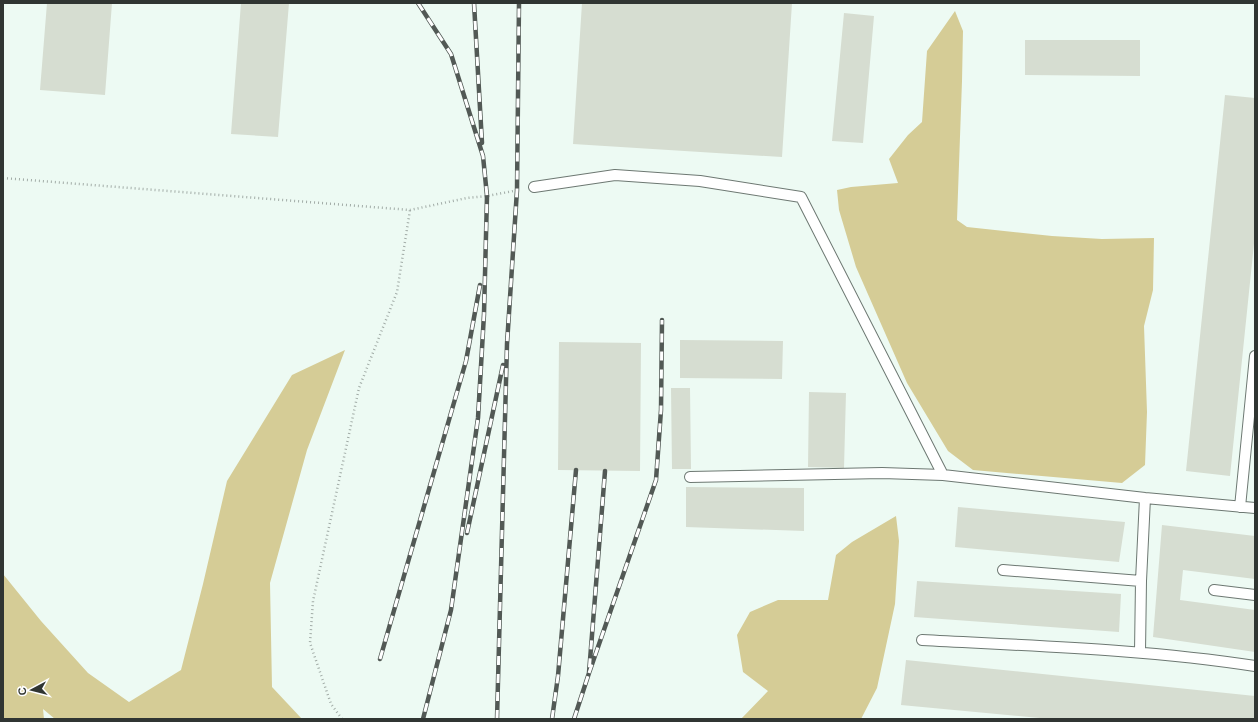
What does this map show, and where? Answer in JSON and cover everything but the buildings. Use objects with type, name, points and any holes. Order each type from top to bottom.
[{"type":"lane","points":[[534,187],[615,175],[700,181],[801,197],[943,476]]},
{"type":"lane","points":[[1240,506],[1255,356]]},
{"type":"lane","points":[[690,476],[882,473],[943,476],[1145,498],[1255,508]]},
{"type":"lane","points":[[1140,652],[1141,581],[1145,498]]},
{"type":"lane","points":[[1003,570],[1141,581]]},
{"type":"lane","points":[[1214,590],[1255,595]]},
{"type":"lane","points":[[922,640],[1140,652],[1210,659],[1255,666]]},
{"type":"path","points":[[3,178],[410,210],[468,198],[534,187]]},
{"type":"path","points":[[342,719],[331,704],[310,643],[313,601],[359,388],[397,292],[410,210]]},
{"type":"shaded area","points":[[955,11],[963,31],[957,220],[967,227],[1052,236],[1102,239],[1154,238],[1153,290],[1144,326],[1147,412],[1145,465],[1122,483],[973,470],[948,451],[907,383],[856,267],[839,210],[837,190],[851,187],[898,183],[889,159],[908,135],[922,122],[927,51]]},
{"type":"shaded area","points":[[345,350],[307,450],[270,583],[272,687],[302,719],[55,719],[43,709],[44,719],[3,719],[3,574],[41,621],[88,673],[129,702],[181,670],[227,481],[292,375]]},
{"type":"shaded area","points":[[896,516],[899,541],[895,604],[877,688],[861,719],[741,719],[768,691],[743,672],[737,635],[750,612],[778,600],[828,600],[836,555],[852,542]]},
{"type":"railway","points":[[418,3],[451,54],[483,156],[487,196],[484,314],[478,418],[451,610],[423,719]]},
{"type":"railway","points":[[474,3],[482,143]]},
{"type":"railway","points":[[497,719],[507,344],[517,190],[519,3]]},
{"type":"railway","points":[[380,659],[466,361],[480,285]]},
{"type":"railway","points":[[589,673],[656,480],[661,410],[662,320]]},
{"type":"railway","points":[[467,533],[503,365]]},
{"type":"railway","points":[[552,719],[558,676],[576,470]]},
{"type":"railway","points":[[574,719],[589,673],[605,471]]}]
